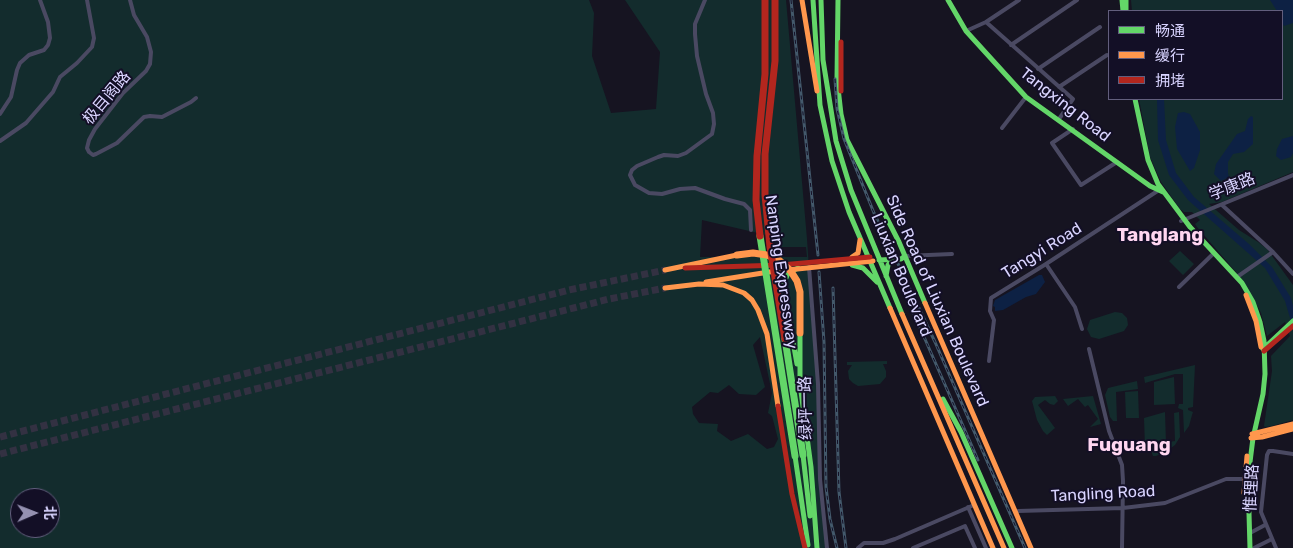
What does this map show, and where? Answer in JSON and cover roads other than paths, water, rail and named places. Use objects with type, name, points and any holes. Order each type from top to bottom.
[{"type":"main road","name":"Nanping Expressway","points":[[765,0],[765,74],[757,156],[756,200],[762,252],[799,456]]},
{"type":"main road","name":"Nanping Expressway","points":[[775,0],[776,61],[765,154],[764,195],[799,456]]},
{"type":"main road","points":[[802,0],[813,75],[820,105]]},
{"type":"main road","name":"Side Road of Liuxian Boulevard","points":[[839,0],[837,79],[845,133],[857,162],[907,256],[1033,548]]},
{"type":"main road","name":"Tangxing Road","points":[[948,0],[966,31],[1026,97],[1073,129],[1116,162],[1161,190]]},
{"type":"main road","name":"Liuxian Boulevard","points":[[817,2],[816,62],[820,105],[832,161],[843,196],[971,506],[993,548]]},
{"type":"main road","name":"Liuxian Boulevard","points":[[817,2],[826,85],[836,141],[851,190],[879,260],[1004,548]]},
{"type":"main road","points":[[1133,100],[1150,183]]},
{"type":"main road","points":[[1133,100],[1148,160],[1161,190],[1183,221],[1234,279],[1247,298],[1256,322],[1263,350]]},
{"type":"main road","points":[[665,288],[845,261],[858,253],[860,245],[859,236]]},
{"type":"main road","points":[[681,268],[753,253],[767,255],[779,260],[790,270],[797,281],[800,292],[800,384]]},
{"type":"main road","points":[[1213,254],[1237,277],[1246,290],[1256,308],[1262,328],[1262,386],[1244,479],[1249,548]]},
{"type":"main road","points":[[664,270],[901,259],[907,256],[1033,548]]},
{"type":"main road","points":[[887,278],[886,269],[894,259]]},
{"type":"main road","points":[[845,261],[863,268],[874,278],[883,292]]},
{"type":"main road","points":[[798,268],[786,276],[784,285],[811,467],[817,548]]},
{"type":"main road","points":[[699,284],[724,285],[744,293],[752,300],[763,321],[792,494],[806,548]]},
{"type":"main road","points":[[1284,332],[1293,320]]},
{"type":"main road","points":[[1263,350],[1293,326]]},
{"type":"main road","points":[[927,370],[958,426],[1012,548]]},
{"type":"main road","points":[[1252,436],[1292,427]]},
{"type":"main road","points":[[1249,548],[1248,478],[1252,436]]},
{"type":"main road","points":[[799,456],[806,548]]},
{"type":"main road","points":[[799,456],[817,548]]},
{"type":"street","points":[[0,114],[11,97],[20,63],[44,50],[48,45],[50,38],[48,22],[40,0]]},
{"type":"street","points":[[0,141],[26,123],[53,92],[60,77],[92,47],[94,38],[87,0]]},
{"type":"street","name":"极目阁路","points":[[130,0],[134,15],[148,36],[151,52],[150,64],[95,129],[89,140],[89,152],[93,155],[117,143],[144,117],[162,116],[196,98]]},
{"type":"street","points":[[705,0],[695,24],[695,34],[697,56],[706,94],[713,113],[714,124],[712,134],[686,153],[678,156],[664,155],[658,157],[632,170],[630,175],[635,185],[649,193],[662,194],[680,189],[695,188],[744,204],[750,210],[751,230]]},
{"type":"street","points":[[966,31],[986,22],[1019,0]]},
{"type":"street","points":[[1011,45],[1077,0]]},
{"type":"street","points":[[986,22],[1073,99],[1059,120]]},
{"type":"street","points":[[1038,69],[1100,27]]},
{"type":"street","points":[[1059,87],[1107,55]]},
{"type":"street","points":[[1002,128],[1026,97]]},
{"type":"street","points":[[1073,129],[1052,143],[1081,185],[1116,162]]},
{"type":"street","name":"学康路","points":[[1183,221],[1293,175]]},
{"type":"street","name":"Tangyi Road","points":[[988,361],[994,320],[990,311],[991,298],[1161,190]]},
{"type":"street","points":[[1222,205],[1293,274]]},
{"type":"street","points":[[1237,277],[1272,252]]},
{"type":"street","points":[[907,256],[952,254]]},
{"type":"street","points":[[1179,286],[1213,254]]},
{"type":"street","points":[[1046,264],[1075,307],[1082,329]]},
{"type":"street","name":"绿坪一路","points":[[809,267],[818,384],[820,479],[827,548]]},
{"type":"street","points":[[1089,349],[1109,431],[1122,465],[1122,548]]},
{"type":"street","name":"惟理路","points":[[1276,548],[1265,525],[1260,506],[1266,455],[1269,451],[1273,450],[1293,454]]},
{"type":"street","name":"Tangling Road","points":[[1018,510],[1123,508],[1165,502],[1226,479],[1244,479]]},
{"type":"street","points":[[858,548],[864,543],[887,542],[971,506],[986,548]]},
{"type":"street","points":[[1250,532],[1265,525]]},
{"type":"street","points":[[913,548],[965,526],[975,548]]},
{"type":"street","points":[[1254,548],[1272,540]]},
{"type":"street","points":[[927,542],[929,548]]},
{"type":"water","points":[[1270,0],[1293,0],[1293,23],[1284,26],[1283,10],[1276,10]]},
{"type":"water","points":[[1157,100],[1164,100],[1166,140],[1176,173],[1194,197],[1249,244],[1272,267],[1291,298],[1293,328],[1285,301],[1265,268],[1188,200],[1169,175],[1158,140]]},
{"type":"water","points":[[1178,113],[1190,114],[1200,132],[1200,150],[1194,168],[1190,171],[1177,149],[1175,127]]},
{"type":"water","points":[[1251,116],[1253,117],[1253,144],[1244,152],[1233,154],[1228,162],[1229,177],[1221,181],[1214,174],[1216,164],[1237,134],[1245,131],[1248,119]]},
{"type":"water","points":[[1293,136],[1293,153],[1291,157],[1281,160],[1276,156],[1282,139]]},
{"type":"water","points":[[1042,275],[1045,282],[1036,294],[1026,297],[1003,310],[995,311],[993,306],[995,300]]},
{"type":"tunnel","points":[[0,437],[569,290],[665,270]]},
{"type":"tunnel","points":[[0,454],[609,299],[665,288]]},
{"type":"railway","points":[[791,0],[818,255]]},
{"type":"railway","points":[[835,79],[837,109],[844,139],[874,213],[935,342],[1025,548]]},
{"type":"railway","points":[[819,272],[824,342],[826,487],[830,519],[837,548]]},
{"type":"railway","points":[[833,288],[839,492],[846,548]]},
{"type":"railway","points":[[914,314],[978,460]]},
{"type":"district","name":"Tanglang","points":[[1160,236]]},
{"type":"district","name":"Fuguang","points":[[1129,446]]}]
